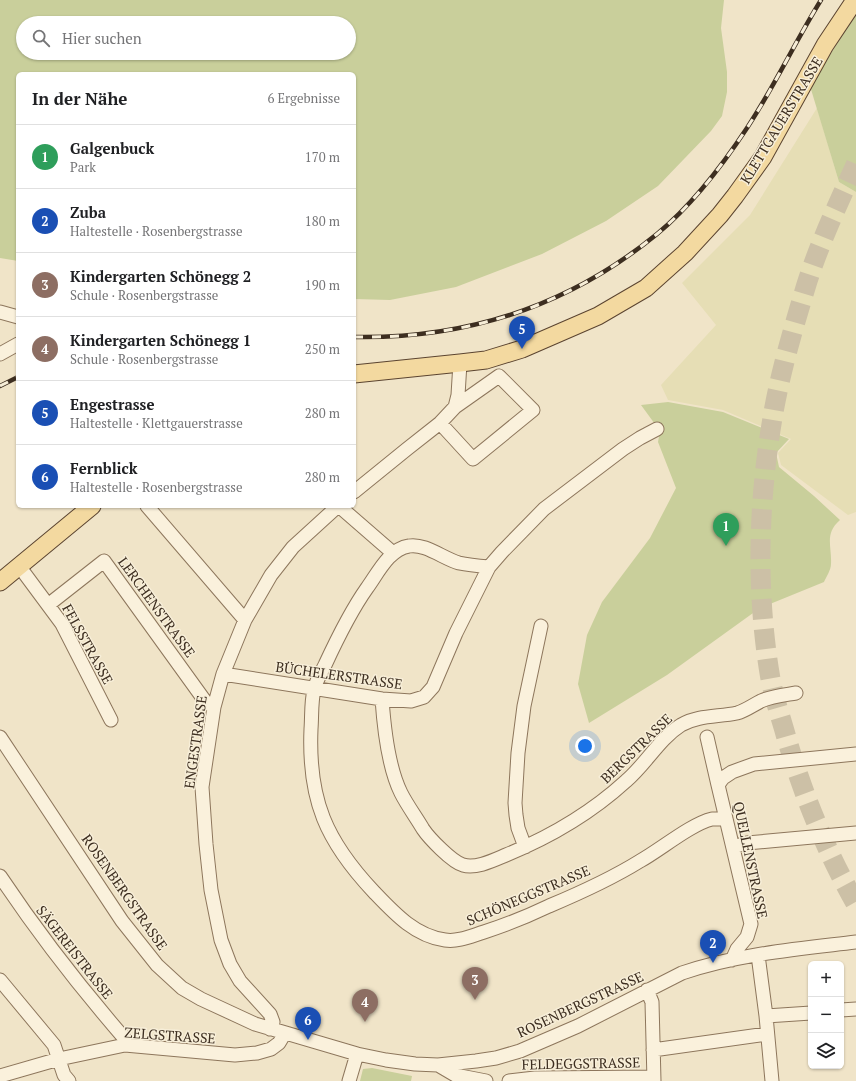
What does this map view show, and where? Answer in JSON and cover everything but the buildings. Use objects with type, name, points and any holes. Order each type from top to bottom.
[{"type":"main road","name":"KLETTGAUERSTRASSE","points":[[356,374],[460,364],[486,360],[522,349],[598,316],[646,288],[671,267],[703,235],[720,215],[763,157],[825,46],[855,0]]},
{"type":"main road","points":[[0,582],[90,508]]},
{"type":"street","points":[[0,312],[16,316]]},
{"type":"street","points":[[0,354],[16,345]]},
{"type":"street","points":[[455,407],[458,396],[460,364]]},
{"type":"street","points":[[356,490],[440,423],[455,407],[499,376],[533,410],[473,459],[440,423]]},
{"type":"street","name":"BÜCHELERSTRASSE","points":[[223,674],[382,699],[411,701],[424,697],[433,687],[456,633],[489,567],[502,552],[544,509],[623,449],[657,429]]},
{"type":"street","points":[[149,508],[245,620]]},
{"type":"street","name":"ENGESTRASSE","points":[[270,1029],[272,1022],[270,1014],[240,981],[230,964],[221,940],[211,890],[202,786],[214,707],[223,674],[245,620],[271,575],[293,547],[337,508]]},
{"type":"street","points":[[341,508],[393,553],[402,548],[414,545],[458,563],[489,567]]},
{"type":"street","name":"SCHÖNEGGSTRASSE","points":[[393,553],[361,597],[338,637],[314,688],[312,699],[310,754],[313,782],[320,811],[342,854],[357,874],[379,898],[408,924],[426,936],[448,940],[463,939],[511,923],[581,892],[639,862],[696,826],[713,819],[726,819]]},
{"type":"street","name":"LERCHENSTRASSE","points":[[48,604],[104,561],[205,701],[214,707]]},
{"type":"street","name":"FELSSTRASSE","points":[[19,566],[62,624],[111,720]]},
{"type":"street","points":[[525,847],[518,828],[515,803],[518,753],[524,706],[541,626]]},
{"type":"street","name":"BERGSTRASSE","points":[[382,699],[388,749],[396,781],[401,793],[428,836],[449,857],[462,865],[472,866],[490,861],[525,847],[556,831],[607,798],[628,780],[672,732],[681,725],[696,719],[738,712],[772,697],[796,693]]},
{"type":"street","name":"ROSENBERGSTRASSE","points":[[0,737],[122,921],[157,965],[182,988],[201,999],[270,1029],[357,1054],[415,1064],[438,1065],[476,1062],[496,1058],[520,1051],[578,1026],[647,990],[700,966],[758,955],[856,942]]},
{"type":"street","name":"QUELLENSTRASSE","points":[[708,737],[720,782],[726,819],[751,924],[748,937],[737,949],[732,960]]},
{"type":"street","points":[[720,782],[732,772],[754,764],[856,754]]},
{"type":"street","points":[[733,847],[746,843],[856,833]]},
{"type":"street","name":"SÄGEREISTRASSE","points":[[0,876],[27,917],[124,1040],[125,1045]]},
{"type":"street","points":[[758,955],[766,1016],[772,1081]]},
{"type":"street","points":[[0,980],[54,1046],[64,1075],[69,1081]]},
{"type":"street","points":[[647,990],[652,1002],[654,1079]]},
{"type":"street","points":[[844,1010],[856,1009]]},
{"type":"street","points":[[766,1016],[808,1013]]},
{"type":"street","name":"ZELGSTRASSE","points":[[0,1076],[59,1059],[125,1045],[206,1053],[245,1055],[271,1049],[279,1043],[285,1033]]},
{"type":"street","points":[[653,1050],[767,1034]]},
{"type":"street","points":[[349,1081],[357,1054]]},
{"type":"street","points":[[438,1065],[456,1075],[486,1081]]},
{"type":"street","name":"FELDEGGSTRASSE","points":[[510,1081],[535,1078],[654,1079]]},
{"type":"shaded area","points":[[817,108],[839,182],[856,192],[856,512],[848,515],[781,465],[778,453],[791,439],[723,410],[668,400],[661,385],[716,325],[682,283],[750,215]]},
{"type":"green space","points":[[0,0],[724,0],[721,28],[727,72],[727,92],[722,116],[711,131],[658,186],[606,221],[542,254],[456,287],[390,300],[356,299],[356,72],[16,72],[16,261],[0,258]]},
{"type":"green space","points":[[856,14],[856,192],[839,182],[810,86]]},
{"type":"green space","points":[[668,402],[723,412],[789,439],[776,453],[779,467],[840,520],[835,525],[830,535],[831,566],[824,582],[760,608],[667,675],[589,723],[578,684],[587,635],[602,602],[650,538],[676,488],[658,442],[660,431],[641,405]]},
{"type":"green space","points":[[372,1068],[412,1076],[411,1081],[360,1081],[363,1069]]},
{"type":"tunnel","points":[[856,164],[829,224],[811,270],[782,370],[767,453],[760,548],[762,613],[765,644],[774,696],[806,797],[824,841],[856,904]]},
{"type":"railway","points":[[356,337],[396,336],[437,332],[477,324],[515,313],[553,299],[589,281],[623,259],[670,223],[717,171],[757,112],[821,0]]},
{"type":"railway","points":[[0,386],[16,378]]},
{"type":"place","name":"Engestrasse","points":[[522,349]]},
{"type":"place","name":"Galgenbuck","points":[[726,546]]},
{"type":"place","name":"Zuba","points":[[713,963]]},
{"type":"place","name":"Kindergarten Schönegg 2","points":[[475,1000]]},
{"type":"place","name":"Kindergarten Schönegg 1","points":[[365,1022]]},
{"type":"place","name":"Fernblick","points":[[308,1040]]}]
